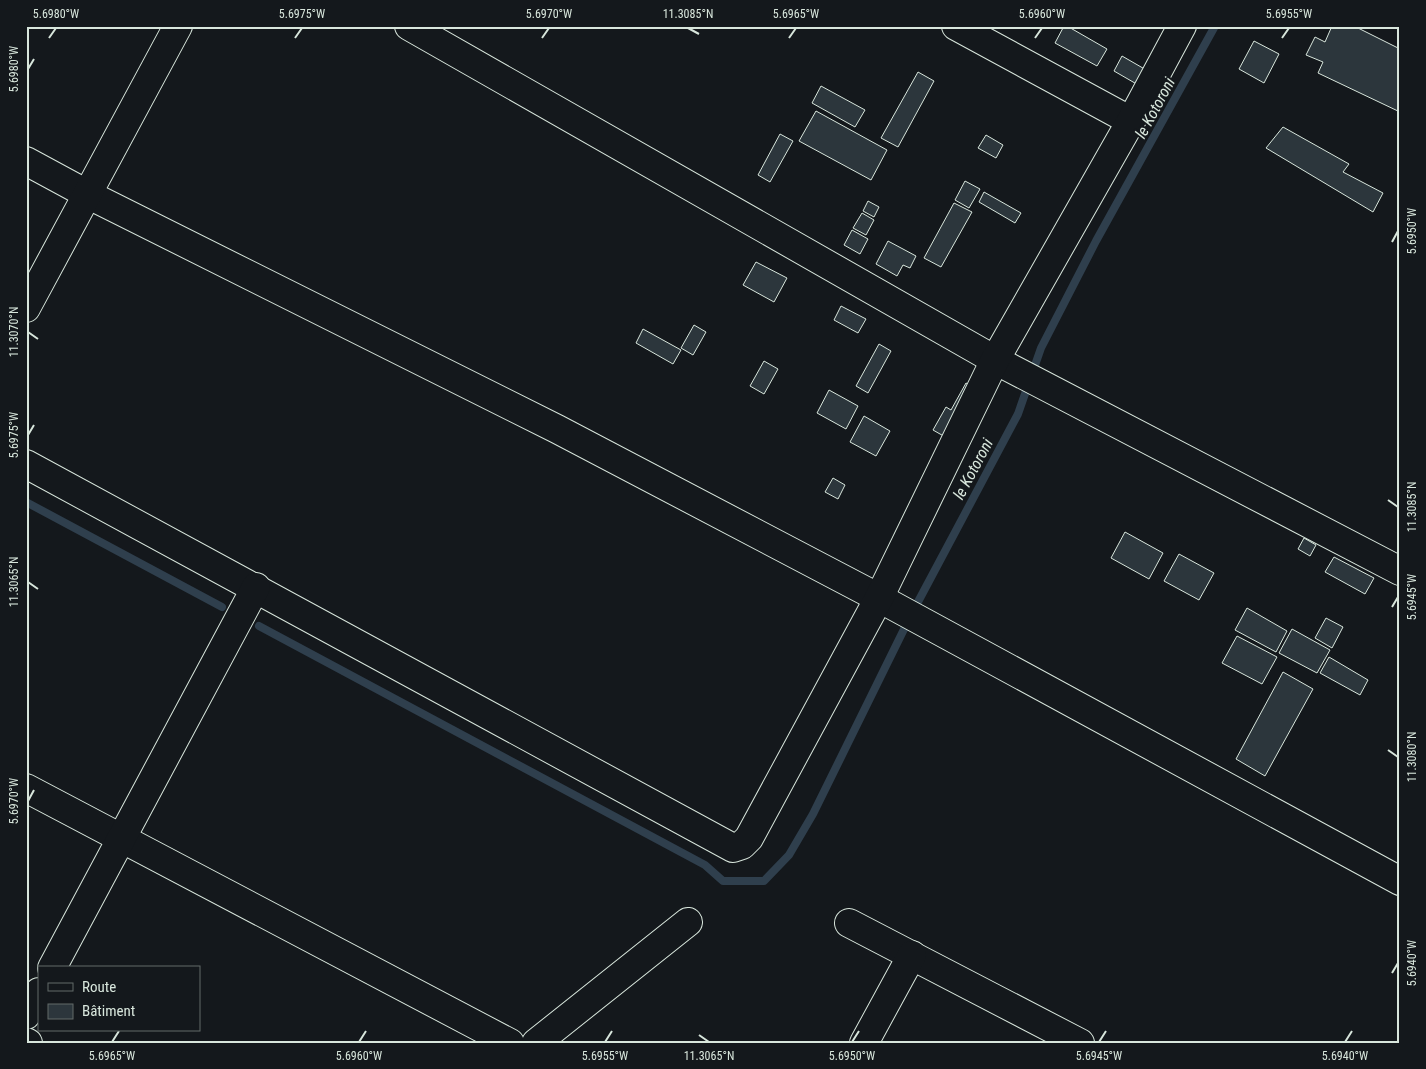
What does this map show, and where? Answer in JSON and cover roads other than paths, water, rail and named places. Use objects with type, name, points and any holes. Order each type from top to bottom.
[{"type":"street","points":[[26,308],[178,26]]},
{"type":"street","points":[[410,26],[1003,364],[1400,571]]},
{"type":"street","points":[[956,26],[1130,121]]},
{"type":"street","points":[[26,464],[256,587],[732,848],[742,845],[749,838],[879,598],[1182,26]]},
{"type":"street","points":[[26,161],[87,194],[557,429],[879,598],[1400,881]]},
{"type":"street","points":[[53,966],[256,587]]},
{"type":"street","points":[[26,788],[510,1043]]},
{"type":"street","points":[[536,1043],[688,922]]},
{"type":"street","points":[[849,923],[1080,1043]]},
{"type":"street","points":[[864,1043],[912,955]]},
{"type":"street","points":[[26,1015],[38,994]]},
{"type":"waterway","name":"le Kotoroni","points":[[259,626],[705,865],[723,881],[764,881],[789,855],[813,814],[911,615],[1018,414],[1041,348],[1096,241],[1215,26]]},
{"type":"waterway","points":[[26,502],[222,607]]}]
